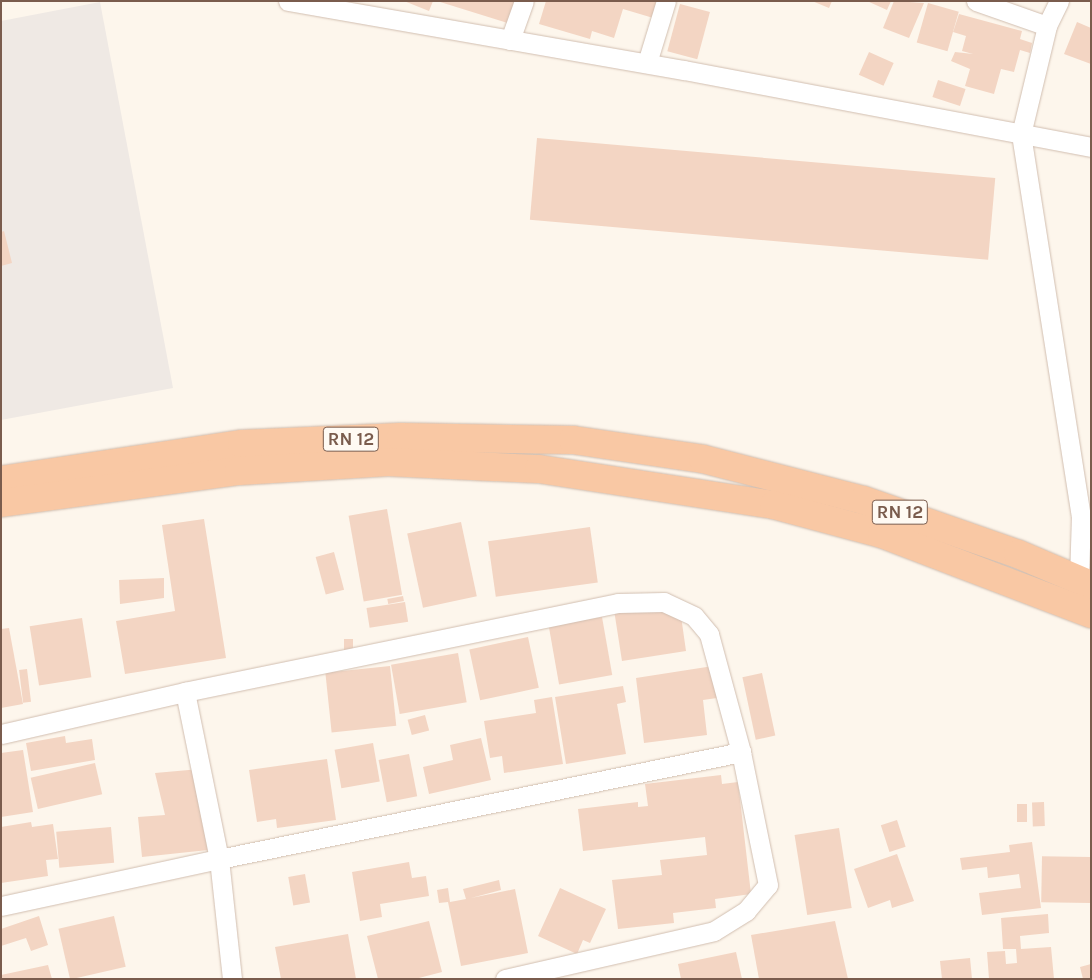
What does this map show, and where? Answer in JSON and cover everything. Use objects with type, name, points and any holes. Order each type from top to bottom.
[{"type":"highway","name":"RN 12","points":[[1,480],[242,444],[401,437],[573,440],[703,459],[863,500],[1085,583]]},
{"type":"highway","points":[[1,503],[249,470],[388,462],[539,469],[685,488],[792,510],[882,534],[1091,614]]},
{"type":"street","points":[[288,1],[380,9],[510,40],[647,63],[1091,147]]},
{"type":"street","points":[[510,40],[524,1]]},
{"type":"street","points":[[647,63],[666,1]]},
{"type":"street","points":[[976,1],[1047,26]]},
{"type":"street","points":[[1060,1],[1047,26],[1020,134],[1081,515],[1085,583]]},
{"type":"street","points":[[1,734],[185,692],[618,603],[664,602],[694,616],[709,634],[741,752],[768,885],[746,911],[714,931],[505,979]]},
{"type":"street","points":[[185,692],[219,859],[232,979]]},
{"type":"street","points":[[1,906],[219,859],[741,752]]},
{"type":"shaded area","points":[[100,2],[173,388],[1,420],[1,21]]},
{"type":"building","points":[[404,1],[433,1],[429,11]]},
{"type":"building","points":[[437,1],[517,1],[511,24]]},
{"type":"building","points":[[546,1],[666,1],[660,20],[623,9],[614,38],[592,31],[590,39],[539,24]]},
{"type":"building","points":[[812,1],[832,1],[829,8]]},
{"type":"building","points":[[867,1],[891,1],[887,10]]},
{"type":"building","points":[[894,1],[924,3],[909,38],[883,28]]},
{"type":"building","points":[[928,3],[959,12],[947,51],[917,42]]},
{"type":"building","points":[[680,4],[710,12],[697,59],[667,51]]},
{"type":"building","points":[[959,14],[1022,31],[1020,39],[1032,43],[1030,53],[1020,50],[1014,72],[1001,69],[994,94],[965,86],[970,69],[951,61],[955,52],[973,54],[962,51],[966,36],[953,32]]},
{"type":"building","points":[[1077,22],[1091,28],[1091,64],[1064,54]]},
{"type":"building","points":[[869,52],[894,63],[883,86],[859,75]]},
{"type":"building","points":[[938,80],[966,89],[960,106],[932,97]]},
{"type":"building","points":[[537,138],[995,178],[988,260],[530,220]]},
{"type":"building","points":[[4,231],[12,263],[1,266],[1,232]]},
{"type":"building","points":[[387,509],[402,595],[364,601],[349,516]]},
{"type":"building","points":[[204,519],[226,658],[125,674],[116,621],[175,611],[162,525]]},
{"type":"building","points":[[461,522],[477,596],[423,608],[407,533]]},
{"type":"building","points":[[590,527],[598,582],[496,597],[488,541]]},
{"type":"building","points":[[334,552],[344,590],[326,595],[316,557]]},
{"type":"building","points":[[164,578],[164,598],[120,604],[119,580]]},
{"type":"building","points":[[403,596],[404,601],[388,604],[387,599]]},
{"type":"building","points":[[672,601],[681,616],[686,651],[622,661],[614,610]]},
{"type":"building","points":[[405,602],[408,622],[370,628],[366,608]]},
{"type":"building","points":[[602,617],[612,675],[559,684],[549,626]]},
{"type":"building","points":[[82,618],[91,677],[39,686],[30,626]]},
{"type":"building","points":[[9,628],[23,704],[1,708],[1,629]]},
{"type":"building","points":[[528,637],[539,688],[480,700],[469,649]]},
{"type":"building","points":[[344,639],[353,639],[353,651],[344,651]]},
{"type":"building","points":[[458,653],[467,702],[400,714],[391,665]]},
{"type":"building","points":[[390,666],[396,726],[332,732],[325,673]]},
{"type":"building","points":[[713,666],[717,698],[703,700],[707,735],[644,743],[636,678]]},
{"type":"building","points":[[27,669],[31,702],[23,703],[19,670]]},
{"type":"building","points":[[762,673],[775,736],[756,740],[742,677]]},
{"type":"building","points":[[623,686],[626,702],[617,704],[626,754],[566,764],[555,697]]},
{"type":"building","points":[[552,697],[563,764],[504,773],[502,756],[490,758],[484,721],[536,713],[534,700]]},
{"type":"building","points":[[425,715],[429,730],[412,735],[408,720]]},
{"type":"building","points":[[65,736],[66,743],[92,739],[95,760],[31,771],[26,743]]},
{"type":"building","points":[[481,738],[491,780],[429,794],[423,767],[453,760],[450,745]]},
{"type":"building","points":[[373,743],[380,781],[341,788],[335,750]]},
{"type":"building","points":[[23,750],[33,812],[1,817],[1,753]]},
{"type":"building","points":[[409,754],[417,796],[387,802],[379,760]]},
{"type":"building","points":[[327,759],[336,820],[277,828],[276,819],[257,822],[249,770]]},
{"type":"building","points":[[95,763],[102,794],[38,809],[31,778]]},
{"type":"building","points":[[200,769],[208,850],[142,857],[138,817],[165,815],[155,773]]},
{"type":"building","points":[[721,775],[722,784],[738,782],[751,894],[715,899],[716,908],[673,913],[674,923],[618,929],[612,880],[662,875],[660,860],[707,855],[705,837],[583,851],[578,809],[638,802],[638,807],[648,806],[645,784]]},
{"type":"building","points":[[1032,802],[1044,802],[1045,826],[1033,826]]},
{"type":"building","points":[[1017,804],[1027,804],[1027,822],[1017,822]]},
{"type":"building","points":[[897,820],[906,847],[889,852],[881,825]]},
{"type":"building","points":[[31,822],[32,827],[53,824],[58,859],[46,860],[48,876],[1,883],[1,827]]},
{"type":"building","points":[[111,827],[114,863],[59,868],[56,832]]},
{"type":"building","points":[[839,828],[852,908],[807,915],[795,835]]},
{"type":"building","points":[[1032,842],[1041,908],[982,915],[979,893],[1021,888],[1019,874],[988,878],[987,867],[962,870],[960,858],[1010,852],[1009,845]]},
{"type":"building","points":[[897,854],[914,901],[892,908],[890,900],[868,908],[854,869]]},
{"type":"building","points":[[1042,856],[1091,857],[1090,903],[1041,902]]},
{"type":"building","points":[[409,862],[412,878],[426,876],[429,896],[380,904],[382,917],[360,921],[352,872]]},
{"type":"building","points":[[305,874],[310,903],[293,906],[288,877]]},
{"type":"building","points":[[499,880],[501,890],[471,898],[515,889],[528,953],[461,966],[448,902],[439,903],[437,890],[448,888],[450,902],[466,899],[463,889]]},
{"type":"building","points":[[560,888],[606,909],[590,943],[583,940],[577,954],[538,936]]},
{"type":"building","points":[[1048,914],[1049,933],[1020,936],[1021,949],[1051,947],[1054,979],[989,979],[987,952],[1005,951],[1006,964],[1017,963],[1016,949],[1003,949],[1001,918]]},
{"type":"building","points":[[39,916],[48,945],[31,951],[26,938],[1,946],[1,929]]},
{"type":"building","points":[[114,916],[126,967],[70,979],[58,929]]},
{"type":"building","points":[[429,921],[442,972],[415,979],[378,979],[367,936]]},
{"type":"building","points":[[835,921],[848,979],[759,979],[751,935]]},
{"type":"building","points":[[348,934],[356,979],[281,979],[275,947]]},
{"type":"building","points":[[736,952],[742,979],[681,979],[678,964]]},
{"type":"building","points":[[970,958],[972,979],[942,979],[940,961]]},
{"type":"building","points":[[1091,964],[1091,979],[1083,979],[1080,967]]},
{"type":"building","points":[[48,965],[52,979],[1,979],[1,975]]}]
